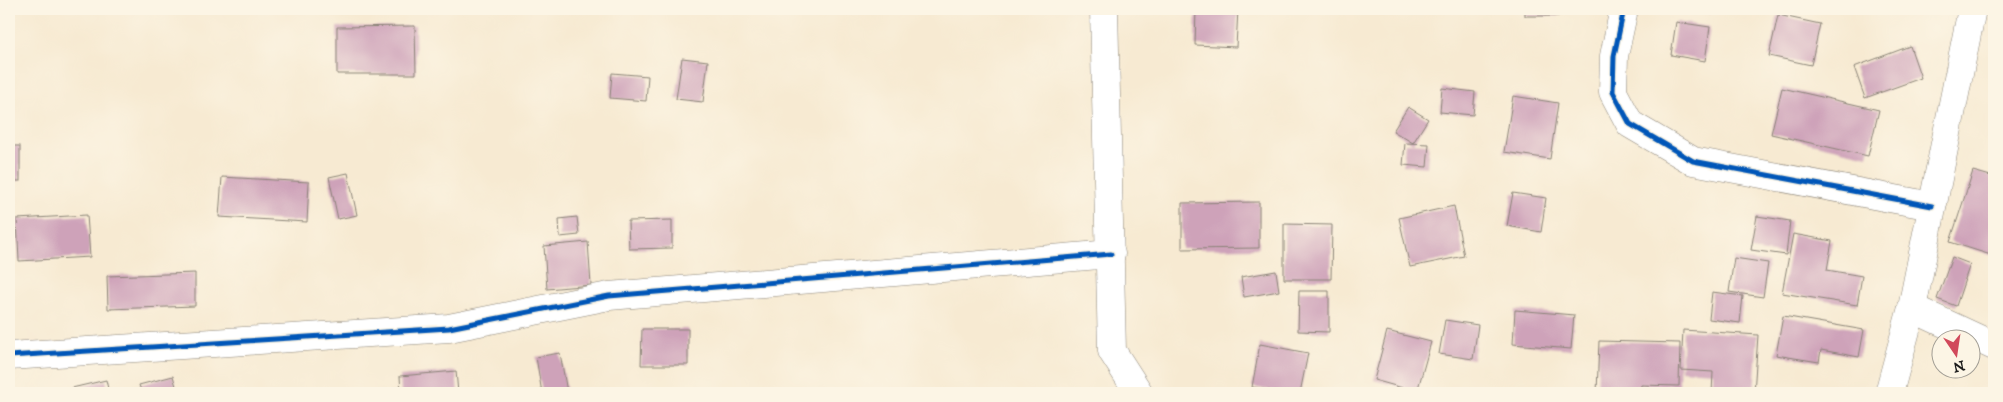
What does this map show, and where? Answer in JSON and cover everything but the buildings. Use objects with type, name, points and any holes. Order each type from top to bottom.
[{"type":"street","points":[[1104,9],[1112,351],[1139,393]]},
{"type":"street","points":[[1624,9],[1614,56],[1613,92],[1630,124],[1693,161],[1932,206]]},
{"type":"street","points":[[1889,393],[1912,308],[1972,9]]},
{"type":"street","points":[[9,356],[449,328],[608,296],[1111,254]]},
{"type":"street","points":[[1912,308],[1994,346]]},
{"type":"cycle path","points":[[1624,9],[1614,56],[1613,92],[1630,124],[1693,161],[1932,206]]},
{"type":"cycle path","points":[[9,356],[449,328],[609,296],[1111,254]]}]
